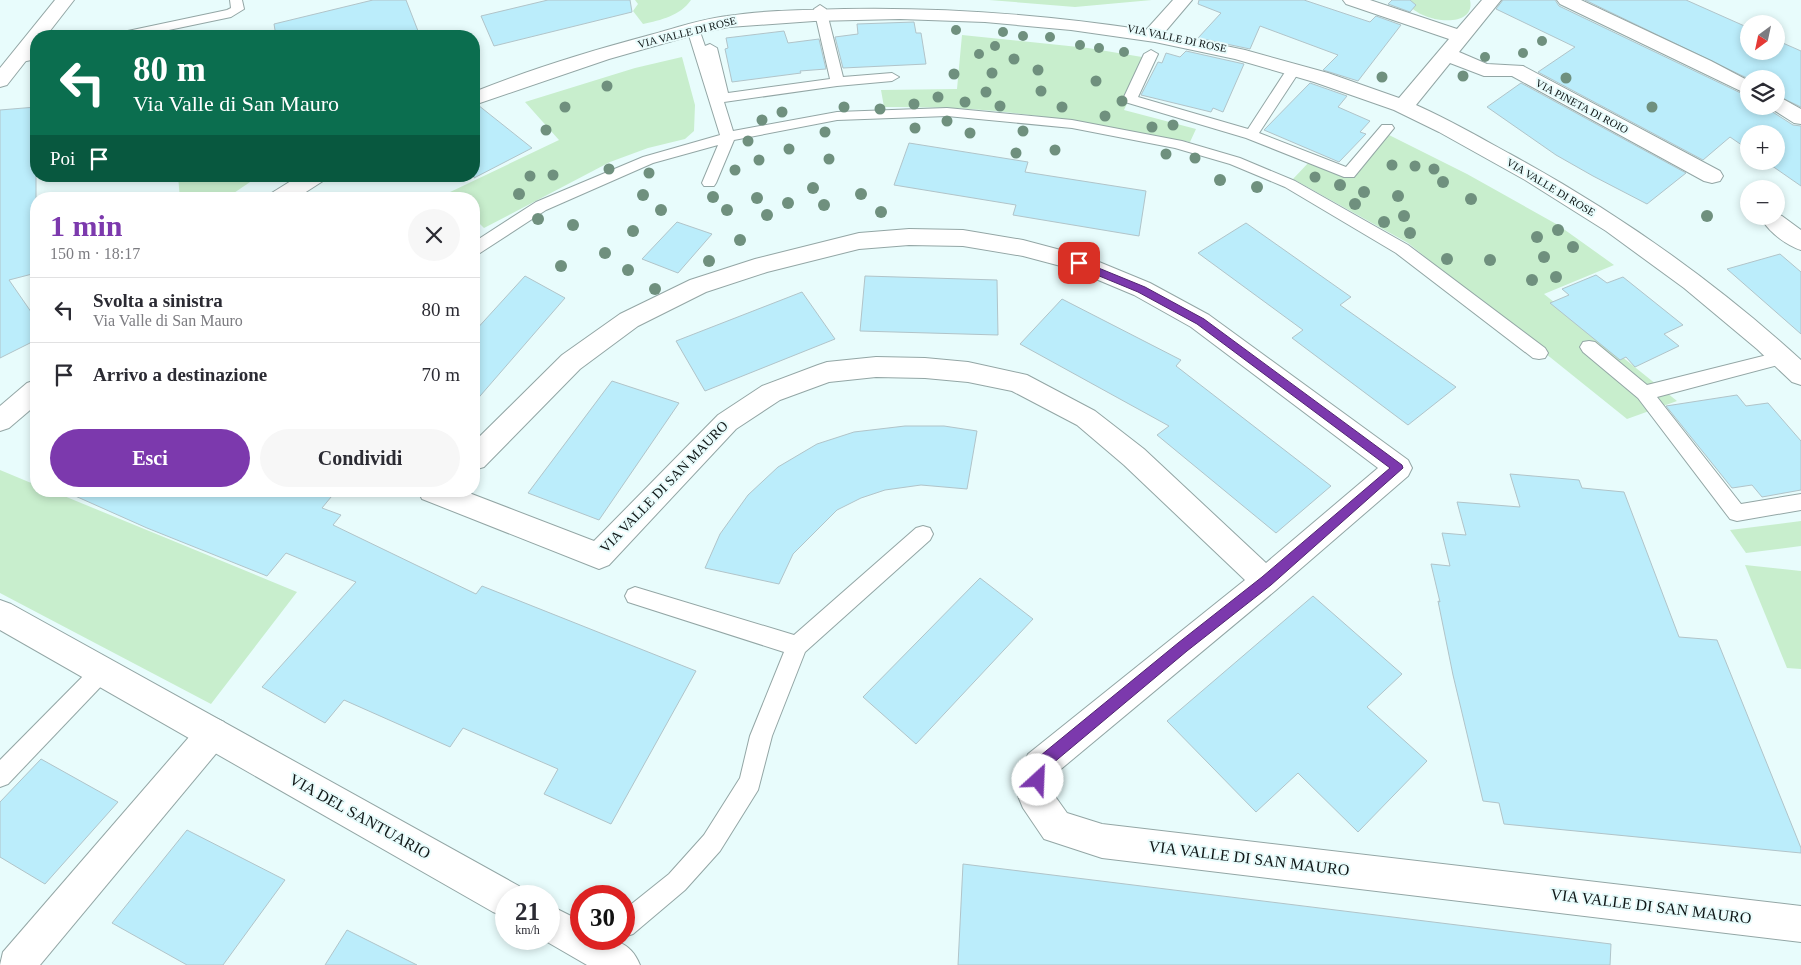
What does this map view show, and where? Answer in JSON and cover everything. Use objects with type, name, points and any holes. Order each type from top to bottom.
[{"type":"street","points":[[41,30],[65,0]]},
{"type":"street","points":[[1154,32],[1183,0]]},
{"type":"street","points":[[1352,0],[1461,38]]},
{"type":"street","points":[[1404,107],[1492,0]]},
{"type":"street","points":[[1566,0],[1740,83]]},
{"type":"street","name":"VIA VALLE DI ROSE","points":[[480,97],[542,73],[693,29],[724,14],[822,6],[880,6],[1030,13],[1082,19],[1154,32],[1235,51],[1404,107],[1519,167],[1608,223],[1688,278],[1801,375]]},
{"type":"street","points":[[0,82],[30,43]]},
{"type":"street","name":"VIA PINETA DI ROIO","points":[[1447,54],[1484,70],[1516,70],[1712,176]]},
{"type":"street","points":[[1785,108],[1801,118]]},
{"type":"street","points":[[289,192],[305,182]]},
{"type":"street","points":[[1779,225],[1801,242]]},
{"type":"street","name":"VIA VALLE DI SAN MAURO","points":[[480,453],[571,362],[629,320],[698,286],[763,265],[859,242],[909,237],[963,238],[1023,248],[1079,263],[1142,289],[1200,321],[1398,468],[1266,581],[1175,653],[1040,765],[1035,796],[1056,827],[1102,841],[1801,924]]},
{"type":"street","name":"VIA VALLE DI SAN MAURO","points":[[450,497],[600,556],[727,422],[772,393],[827,372],[836,371],[876,367],[968,372],[1018,382],[1086,418],[1134,457],[1266,581]]},
{"type":"street","points":[[0,421],[30,395]]},
{"type":"street","name":"VIA DEL SANTUARIO","points":[[0,614],[495,893]]},
{"type":"street","points":[[16,965],[213,733]]},
{"type":"street","points":[[560,928],[608,951]]},
{"type":"lane","points":[[151,30],[231,13],[238,9],[236,0]]},
{"type":"lane","points":[[822,6],[837,82]]},
{"type":"lane","points":[[693,29],[728,137],[709,183]]},
{"type":"lane","points":[[710,48],[722,98],[837,82],[892,77]]},
{"type":"lane","points":[[1151,54],[1130,100],[1252,135],[1349,174],[1387,128]]},
{"type":"lane","points":[[17,59],[30,56]]},
{"type":"lane","points":[[1252,135],[1294,69]]},
{"type":"lane","points":[[480,245],[541,206],[648,160],[728,137],[837,116],[948,112],[1072,124],[1177,144],[1235,161],[1290,184],[1402,249],[1539,353]]},
{"type":"lane","points":[[1589,347],[1644,393],[1737,513],[1801,502]]},
{"type":"lane","points":[[1644,393],[1782,357]]},
{"type":"lane","points":[[635,916],[677,882],[712,843],[750,782],[761,736],[797,646],[923,534]]},
{"type":"lane","points":[[635,596],[797,646]]},
{"type":"lane","points":[[0,776],[102,671]]},
{"type":"green space","points":[[635,0],[691,0],[676,14],[643,24],[633,11],[638,4]]},
{"type":"green space","points":[[989,0],[1152,0],[1075,7]]},
{"type":"green space","points":[[1406,0],[1470,0],[1470,10],[1464,16],[1455,20],[1444,20],[1421,14],[1412,8]]},
{"type":"green space","points":[[962,35],[1088,48],[1148,58],[1124,110],[1196,129],[1190,142],[1069,120],[1009,112],[924,107],[884,107],[881,90],[957,89]]},
{"type":"green space","points":[[682,57],[695,105],[694,131],[685,139],[648,148],[610,162],[484,228],[480,224],[480,192],[450,192],[471,182],[480,182],[480,178],[559,140],[525,102],[635,68]]},
{"type":"green space","points":[[1385,133],[1467,174],[1558,225],[1614,265],[1544,294],[1677,401],[1627,419],[1408,243],[1293,179],[1311,160],[1350,176]]},
{"type":"green space","points":[[179,182],[250,182],[235,192],[179,192]]},
{"type":"green space","points":[[0,470],[30,482],[30,497],[67,497],[297,592],[211,704],[0,593]]},
{"type":"green space","points":[[1801,521],[1801,546],[1746,553],[1730,530]]},
{"type":"green space","points":[[1745,565],[1801,571],[1801,669],[1787,668]]},
{"type":"building","points":[[373,0],[406,0],[418,30],[275,30],[274,24]]},
{"type":"building","points":[[548,0],[630,0],[632,12],[494,46],[481,16]]},
{"type":"building","points":[[1199,0],[1304,0],[1370,22],[1376,16],[1401,25],[1358,81],[1323,70],[1338,55],[1260,26],[1250,49],[1198,38],[1221,13],[1198,4]]},
{"type":"building","points":[[1392,0],[1410,0],[1416,5],[1410,12],[1388,4]]},
{"type":"building","points":[[1503,0],[1555,0],[1559,6],[1740,93],[1740,115],[1777,115],[1793,125],[1801,126],[1801,186],[1778,170],[1785,170],[1785,125],[1740,125],[1740,144],[1730,137],[1703,160],[1538,72],[1575,47],[1496,9]]},
{"type":"building","points":[[1585,0],[1686,0],[1740,24],[1740,60],[1785,60],[1785,44],[1801,51],[1801,107],[1785,99],[1785,70],[1740,70],[1740,75]]},
{"type":"building","points":[[914,22],[916,33],[921,33],[926,64],[843,68],[835,37],[858,34],[857,24]]},
{"type":"building","points":[[784,31],[788,43],[819,39],[826,69],[800,71],[801,73],[732,82],[725,49],[728,48],[726,38]]},
{"type":"building","points":[[1186,51],[1244,64],[1223,112],[1213,108],[1211,112],[1141,95],[1158,62],[1162,63],[1166,53],[1180,57]]},
{"type":"building","points":[[1310,83],[1347,96],[1338,107],[1370,121],[1360,132],[1366,134],[1339,162],[1264,130]]},
{"type":"building","points":[[1521,83],[1686,173],[1647,204],[1593,176],[1556,155],[1487,107]]},
{"type":"building","points":[[480,107],[532,148],[480,175]]},
{"type":"building","points":[[30,108],[30,182],[36,182],[36,192],[30,192],[30,275],[9,280],[30,310],[30,343],[0,358],[0,110]]},
{"type":"building","points":[[909,143],[1028,162],[1025,172],[1146,191],[1139,236],[1013,215],[1016,205],[894,185]]},
{"type":"building","points":[[677,222],[712,234],[678,273],[642,259]]},
{"type":"building","points":[[1246,223],[1351,297],[1340,305],[1456,387],[1408,425],[1292,338],[1303,330],[1198,253]]},
{"type":"building","points":[[1780,254],[1801,272],[1801,334],[1727,269]]},
{"type":"building","points":[[1596,275],[1607,283],[1623,277],[1683,325],[1664,334],[1679,346],[1635,367],[1626,357],[1620,360],[1550,303],[1569,295],[1562,289]]},
{"type":"building","points":[[525,276],[565,298],[480,396],[480,325]]},
{"type":"building","points":[[865,276],[997,280],[998,335],[860,331]]},
{"type":"building","points":[[802,292],[835,339],[705,391],[676,341]]},
{"type":"building","points":[[1062,299],[1181,360],[1176,366],[1331,486],[1276,533],[1157,435],[1169,426],[1020,344]]},
{"type":"building","points":[[612,381],[679,403],[599,520],[528,493]]},
{"type":"building","points":[[1737,395],[1746,406],[1768,403],[1801,441],[1801,490],[1762,497],[1752,485],[1732,488],[1666,406]]},
{"type":"building","points":[[905,426],[944,426],[977,431],[967,489],[921,485],[885,490],[861,498],[837,510],[793,554],[779,584],[705,568],[720,534],[748,495],[778,467],[817,444],[854,432]]},
{"type":"building","points":[[1510,474],[1579,480],[1582,488],[1624,492],[1679,637],[1717,640],[1801,848],[1801,853],[1504,824],[1499,803],[1483,801],[1453,675],[1431,564],[1450,566],[1442,533],[1466,535],[1457,502],[1520,507]]},
{"type":"building","points":[[77,497],[331,497],[322,508],[341,515],[333,525],[476,594],[482,586],[696,671],[611,824],[544,794],[558,769],[463,728],[450,747],[344,700],[325,723],[262,687],[356,582],[286,553],[267,576],[147,528]]},
{"type":"building","points":[[980,578],[1033,619],[916,744],[863,697]]},
{"type":"building","points":[[1313,596],[1402,674],[1367,707],[1427,761],[1358,832],[1298,773],[1256,812],[1167,721]]},
{"type":"building","points":[[41,759],[118,802],[45,884],[0,857],[0,802]]},
{"type":"building","points":[[187,830],[285,880],[223,965],[187,965],[112,923]]},
{"type":"building","points":[[963,864],[1611,944],[1610,965],[958,965]]},
{"type":"building","points":[[347,930],[417,965],[325,965]]},
{"type":"route","points":[[1038,780],[1040,765],[1266,581],[1398,468],[1200,321],[1142,289],[1079,263]]}]
